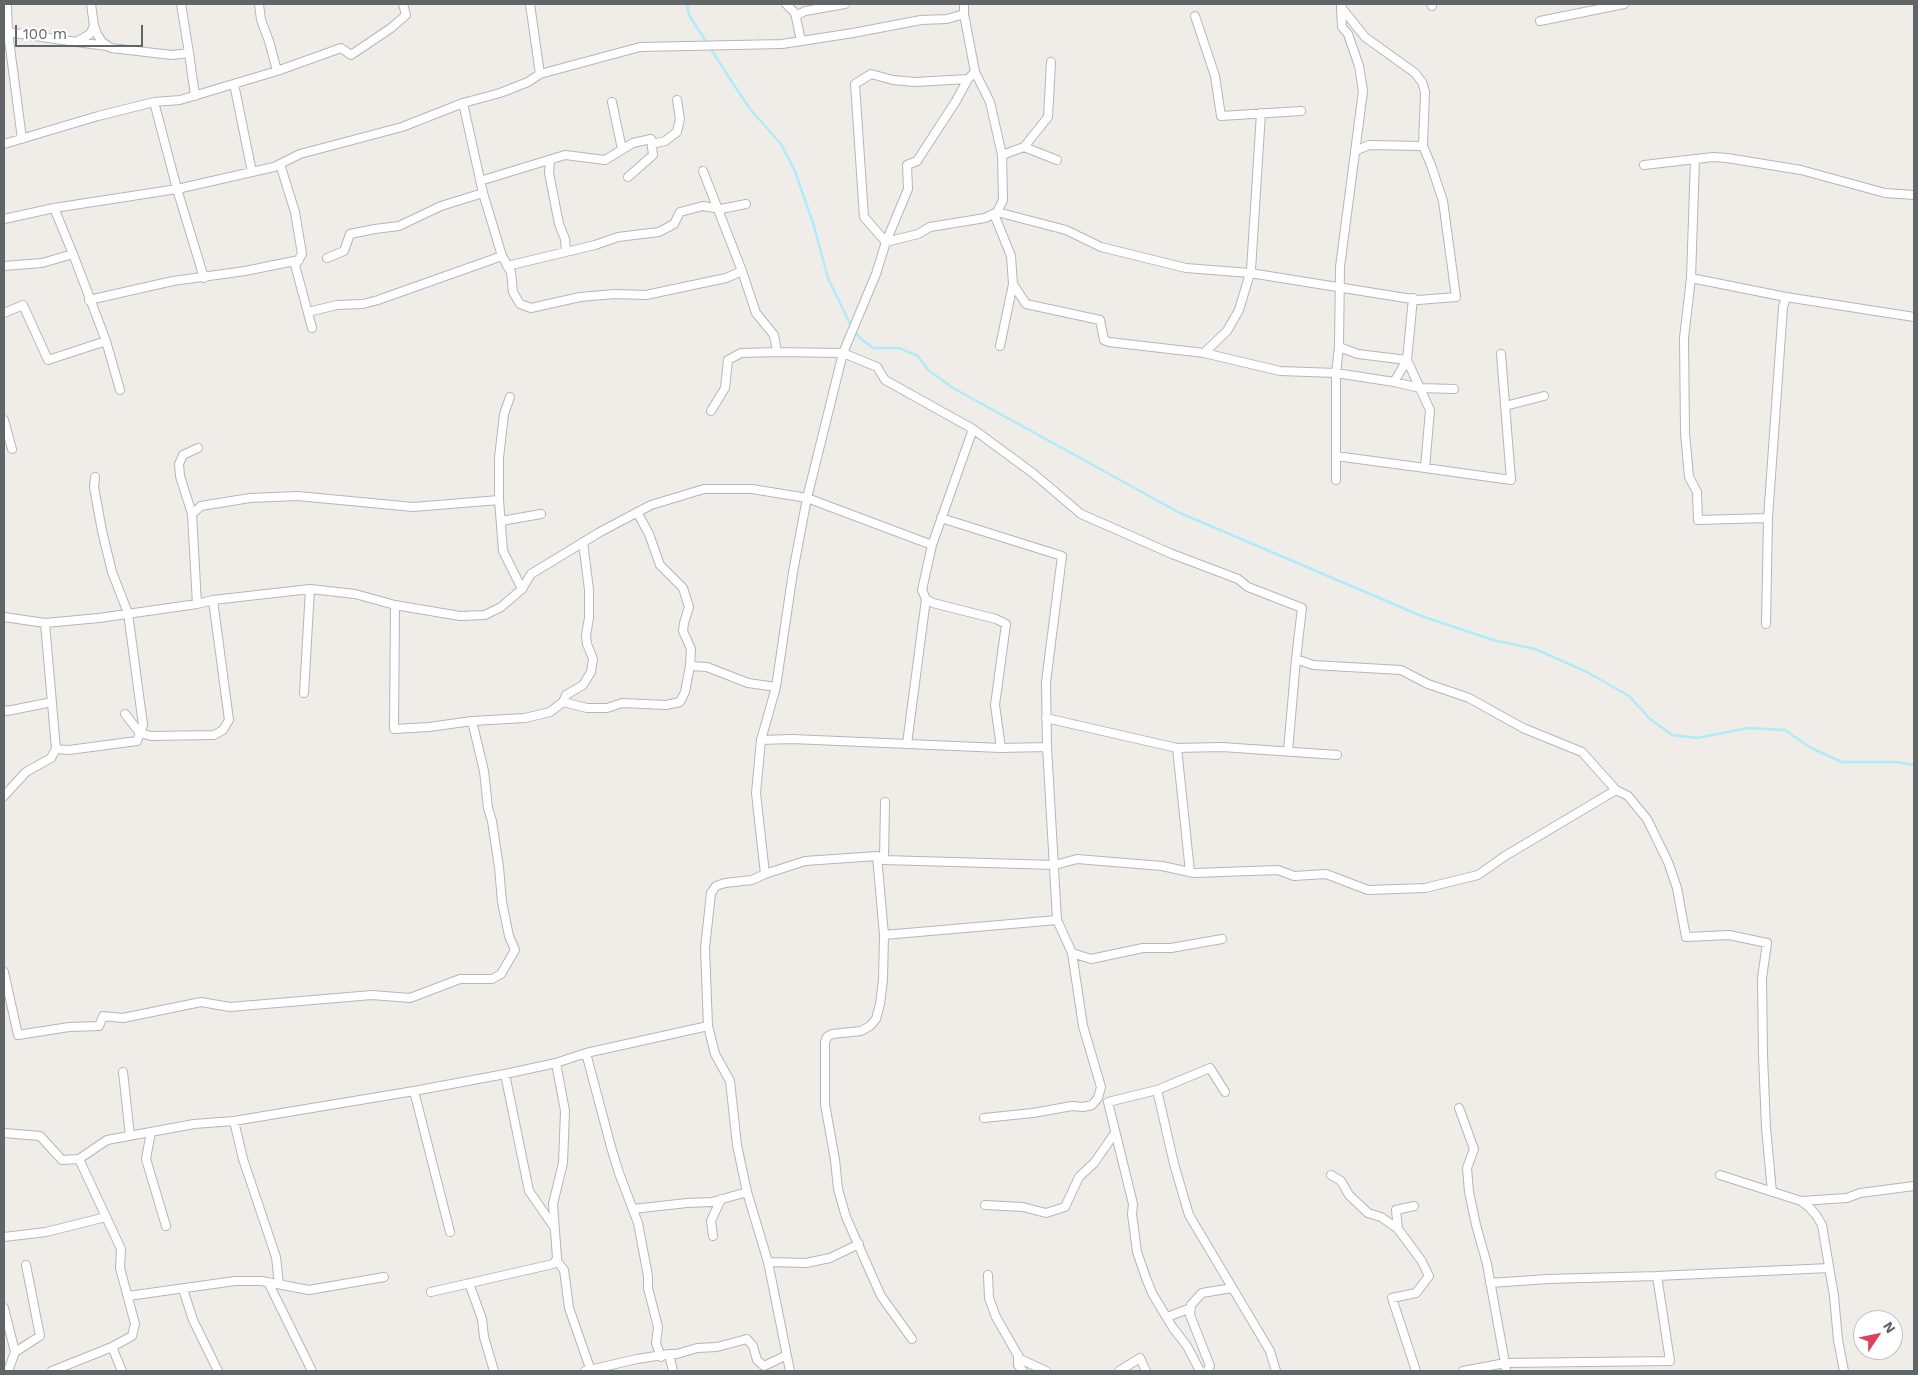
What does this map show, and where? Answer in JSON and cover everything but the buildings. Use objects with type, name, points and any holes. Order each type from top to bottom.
[{"type":"street","points":[[7,4],[8,32],[22,139]]},
{"type":"street","points":[[91,4],[94,26],[102,42],[108,46]]},
{"type":"street","points":[[181,4],[195,96]]},
{"type":"street","points":[[259,4],[261,20],[269,40],[277,71]]},
{"type":"street","points":[[4,144],[98,116],[154,102],[180,100],[195,96],[277,71],[341,48],[351,55],[391,28],[406,15],[403,4]]},
{"type":"street","points":[[530,4],[540,74]]},
{"type":"street","points":[[786,4],[795,13],[801,41]]},
{"type":"street","points":[[796,16],[805,11],[845,4]]},
{"type":"street","points":[[886,242],[918,234],[930,227],[985,218],[996,213],[1003,200],[1002,155],[990,102],[975,72],[964,14],[964,4]]},
{"type":"street","points":[[1540,21],[1624,4]]},
{"type":"street","points":[[1336,480],[1336,373],[1339,347],[1340,267],[1363,91],[1359,66],[1348,34],[1342,27],[1341,6]]},
{"type":"street","points":[[996,213],[1066,230],[1101,247],[1186,268],[1250,273],[1418,300],[1456,297],[1443,202],[1423,146],[1425,92],[1422,82],[1415,73],[1365,37],[1341,6]]},
{"type":"street","points":[[4,219],[54,208],[177,189],[252,172],[280,164],[300,154],[402,128],[462,103],[500,93],[528,82],[540,74],[640,47],[782,44],[921,20],[947,19],[964,14]]},
{"type":"street","points":[[1195,16],[1215,76],[1221,116],[1301,111]]},
{"type":"street","points":[[76,42],[86,38],[94,26]]},
{"type":"street","points":[[8,32],[132,51],[172,54],[189,53]]},
{"type":"street","points":[[1002,155],[1024,147],[1048,117],[1051,62]]},
{"type":"street","points":[[765,874],[756,793],[761,740],[776,687],[793,572],[807,498],[843,353],[876,274],[886,242],[908,189],[908,165],[917,161],[968,79],[975,72]]},
{"type":"street","points":[[886,242],[864,217],[855,84],[871,74],[893,80],[915,82],[968,79]]},
{"type":"street","points":[[234,84],[252,172]]},
{"type":"street","points":[[652,144],[665,141],[677,132],[680,119],[677,100]]},
{"type":"street","points":[[154,102],[177,189],[204,278]]},
{"type":"street","points":[[612,102],[622,149]]},
{"type":"street","points":[[462,103],[483,193],[502,256],[511,272],[513,292],[520,304],[531,308],[580,297],[615,294],[646,295],[726,278],[742,272]]},
{"type":"street","points":[[1204,354],[1227,332],[1239,310],[1250,273],[1261,113]]},
{"type":"street","points":[[1357,135],[1369,145]]},
{"type":"street","points":[[480,181],[565,155],[605,160],[633,142],[651,139],[653,155],[628,177]]},
{"type":"street","points":[[1355,151],[1369,145],[1423,146]]},
{"type":"street","points":[[1024,147],[1057,160]]},
{"type":"street","points":[[1644,165],[1695,159],[1727,158],[1801,170],[1885,193],[1914,195]]},
{"type":"street","points":[[1695,159],[1692,278],[1684,338],[1685,433],[1689,478],[1697,492],[1698,520],[1768,518]]},
{"type":"street","points":[[550,160],[549,173],[559,224],[565,239],[566,251]]},
{"type":"street","points":[[280,164],[295,212],[302,254],[295,265],[312,328]]},
{"type":"street","points":[[703,171],[756,314],[774,335],[777,352]]},
{"type":"street","points":[[327,258],[344,251],[350,234],[399,226],[441,206],[483,193]]},
{"type":"street","points":[[507,266],[595,245],[618,237],[660,232],[674,224],[680,212],[703,206],[721,209],[746,204]]},
{"type":"street","points":[[54,208],[74,254],[89,300],[106,341],[120,390]]},
{"type":"street","points":[[996,213],[1010,256],[1013,284],[1000,346]]},
{"type":"street","points":[[4,266],[42,263],[74,254]]},
{"type":"street","points":[[308,312],[337,305],[350,306],[370,302],[502,256]]},
{"type":"street","points":[[89,300],[173,281],[204,278],[299,260]]},
{"type":"street","points":[[1692,278],[1786,297],[1914,317]]},
{"type":"street","points":[[1013,284],[1026,304],[1100,320],[1104,340],[1109,342],[1204,354],[1280,371],[1336,373],[1420,388],[1454,389]]},
{"type":"street","points":[[1766,624],[1768,518],[1783,307],[1786,297]]},
{"type":"street","points":[[1394,382],[1407,360],[1413,298]]},
{"type":"street","points":[[4,313],[23,305],[48,360],[106,341]]},
{"type":"street","points":[[1339,347],[1358,354],[1407,360]]},
{"type":"street","points":[[712,411],[726,388],[728,360],[741,352],[843,353],[877,367],[885,380],[973,429],[1034,474],[1081,514],[1172,554],[1238,579],[1248,587],[1302,608],[1288,751]]},
{"type":"street","points":[[1336,456],[1511,480],[1501,354]]},
{"type":"street","points":[[1407,360],[1430,410],[1425,468]]},
{"type":"street","points":[[510,396],[504,414],[499,458],[499,500],[503,551],[522,589]]},
{"type":"street","points":[[1505,406],[1544,396]]},
{"type":"street","points":[[4,420],[12,449]]},
{"type":"street","points":[[907,744],[926,599],[922,590],[932,545],[973,429]]},
{"type":"street","points":[[197,604],[192,514],[180,476],[179,464],[183,455],[198,448]]},
{"type":"street","points":[[56,749],[68,750],[138,741],[143,725],[128,613],[112,572],[102,531],[94,487],[95,477]]},
{"type":"street","points":[[4,617],[45,623],[99,618],[214,600],[310,589],[355,594],[395,606],[460,616],[485,615],[501,607],[522,589],[531,574],[583,542],[651,505],[704,489],[752,489],[807,498],[932,545]]},
{"type":"street","points":[[192,514],[201,506],[250,498],[298,496],[413,507],[499,500]]},
{"type":"street","points":[[563,702],[587,708],[607,708],[622,704],[666,705],[680,702],[685,692],[691,649],[683,631],[689,607],[683,588],[660,565],[649,534],[637,512]]},
{"type":"street","points":[[501,521],[541,514]]},
{"type":"street","points":[[941,518],[1062,556],[1046,682],[1047,747],[1057,920],[1072,954],[1083,1026],[1101,1088],[1098,1098],[1092,1105],[1083,1107],[1072,1106],[1033,1114],[984,1118]]},
{"type":"street","points":[[395,606],[394,729],[525,718],[550,712],[563,702],[566,696],[583,685],[591,672],[593,659],[587,644],[586,635],[589,618],[589,590],[583,542]]},
{"type":"street","points":[[304,693],[310,589]]},
{"type":"street","points":[[926,599],[933,603],[996,619],[1006,624],[1003,632],[995,705],[1000,748]]},
{"type":"street","points":[[125,714],[140,733],[151,736],[214,735],[223,730],[229,720],[214,600]]},
{"type":"street","points":[[4,796],[26,772],[51,758],[56,749],[45,623]]},
{"type":"street","points":[[1296,659],[1313,664],[1401,670],[1428,684],[1469,698],[1524,728],[1582,752],[1616,790],[1628,796],[1647,819],[1668,862],[1677,888],[1686,937],[1729,935],[1767,943],[1762,978],[1763,1055],[1766,1128],[1772,1192]]},
{"type":"street","points":[[690,666],[707,667],[748,683],[776,687]]},
{"type":"street","points":[[4,710],[52,702]]},
{"type":"street","points":[[1046,718],[1177,748],[1222,746],[1337,755]]},
{"type":"street","points":[[4,972],[18,1036],[69,1027],[99,1026],[103,1016],[123,1018],[201,1002],[230,1007],[372,995],[410,998],[460,979],[492,979],[501,974],[514,950],[502,902],[499,867],[492,821],[488,808],[484,771],[472,721]]},
{"type":"street","points":[[761,740],[792,739],[1000,748],[1047,747]]},
{"type":"street","points":[[1177,748],[1190,872]]},
{"type":"street","points":[[790,1371],[785,1356],[768,1262],[747,1192],[737,1145],[730,1081],[716,1054],[708,1026],[705,948],[711,893],[716,886],[752,880],[805,861],[880,858],[1055,865],[1077,859],[1162,866],[1190,872],[1278,870],[1294,876],[1326,874],[1368,890],[1425,888],[1478,874],[1616,790]]},
{"type":"street","points":[[885,802],[880,858],[884,935],[883,980],[876,1019],[870,1026],[861,1030],[832,1034],[828,1037],[825,1042],[825,1104],[838,1189],[846,1217],[880,1296],[912,1339]]},
{"type":"street","points":[[884,935],[1057,920]]},
{"type":"street","points":[[1072,954],[1091,960],[1143,948],[1171,948],[1222,939]]},
{"type":"street","points":[[4,1133],[40,1136],[62,1160],[79,1158],[107,1140],[194,1124],[234,1121],[505,1074],[586,1053],[708,1026]]},
{"type":"street","points":[[586,1053],[610,1147],[638,1223],[648,1276],[648,1288],[658,1327],[656,1343],[673,1371]]},
{"type":"street","points":[[556,1062],[565,1112],[563,1164],[553,1204],[556,1260],[564,1270],[569,1308],[589,1371],[636,1359],[677,1354],[697,1348],[717,1347],[747,1338],[757,1360],[764,1366],[785,1356]]},
{"type":"street","points":[[1098,1098],[1108,1102],[1157,1090],[1210,1068],[1226,1092]]},
{"type":"street","points":[[123,1072],[130,1136]]},
{"type":"street","points":[[505,1074],[529,1191],[555,1228]]},
{"type":"street","points":[[1157,1090],[1174,1164],[1189,1215],[1270,1351],[1276,1371]]},
{"type":"street","points":[[414,1091],[450,1232]]},
{"type":"street","points":[[1108,1102],[1133,1204],[1132,1214],[1137,1252],[1152,1293],[1173,1328],[1187,1346],[1200,1371]]},
{"type":"street","points":[[1458,1108],[1474,1149],[1467,1168],[1469,1192],[1487,1264],[1506,1367]]},
{"type":"street","points":[[234,1121],[243,1159],[276,1258],[279,1284]]},
{"type":"street","points":[[151,1132],[146,1159],[166,1226]]},
{"type":"street","points":[[986,1205],[1023,1207],[1046,1213],[1064,1207],[1079,1177],[1094,1163],[1115,1134]]},
{"type":"street","points":[[52,1371],[112,1347],[132,1336],[135,1324],[120,1268],[122,1249],[79,1158]]},
{"type":"street","points":[[1331,1174],[1341,1182],[1349,1195],[1368,1213],[1380,1216],[1398,1229],[1421,1260],[1429,1276],[1416,1293],[1392,1298],[1416,1371]]},
{"type":"street","points":[[1720,1175],[1800,1201],[1809,1207],[1822,1225],[1844,1371]]},
{"type":"street","points":[[1800,1201],[1846,1198],[1860,1193],[1914,1186]]},
{"type":"street","points":[[633,1209],[712,1202],[747,1192]]},
{"type":"street","points":[[713,1236],[711,1221],[721,1199]]},
{"type":"street","points":[[1398,1229],[1396,1210],[1414,1206]]},
{"type":"street","points":[[4,1237],[46,1232],[106,1217]]},
{"type":"street","points":[[768,1262],[806,1263],[830,1258],[859,1244]]},
{"type":"street","points":[[431,1292],[553,1264],[556,1260]]},
{"type":"street","points":[[8,1371],[15,1352],[40,1336],[26,1265]]},
{"type":"street","points":[[1490,1283],[1829,1268]]},
{"type":"street","points":[[988,1275],[989,1298],[996,1317],[1020,1359],[1041,1370]]},
{"type":"street","points":[[1463,1371],[1506,1367],[1670,1361],[1657,1276]]},
{"type":"street","points":[[128,1296],[235,1281],[268,1282],[309,1290],[384,1277]]},
{"type":"street","points":[[268,1282],[311,1369]]},
{"type":"street","points":[[468,1283],[482,1319],[484,1337],[494,1371]]},
{"type":"street","points":[[1207,1371],[1210,1366],[1190,1315],[1191,1308],[1196,1297],[1202,1292],[1232,1288]]},
{"type":"street","points":[[183,1289],[192,1320],[218,1371]]},
{"type":"street","points":[[4,1308],[6,1326],[15,1352]]},
{"type":"street","points":[[1167,1317],[1191,1308]]},
{"type":"street","points":[[1187,1346],[1198,1339]]},
{"type":"street","points":[[112,1347],[122,1371]]},
{"type":"street","points":[[1018,1355],[1018,1365],[1023,1371]]},
{"type":"street","points":[[1119,1371],[1140,1358],[1146,1371]]},
{"type":"waterway","points":[[687,4],[689,15],[734,85],[750,109],[781,144],[795,171],[814,226],[828,278],[851,326]]},
{"type":"waterway","points":[[854,330],[859,337],[873,348],[899,348],[918,356],[928,370],[953,388],[1180,513],[1424,617],[1493,640],[1535,649],[1587,672],[1629,696],[1650,719],[1672,735],[1697,738],[1748,728],[1785,730],[1811,748],[1842,762],[1896,762],[1914,765]]}]
